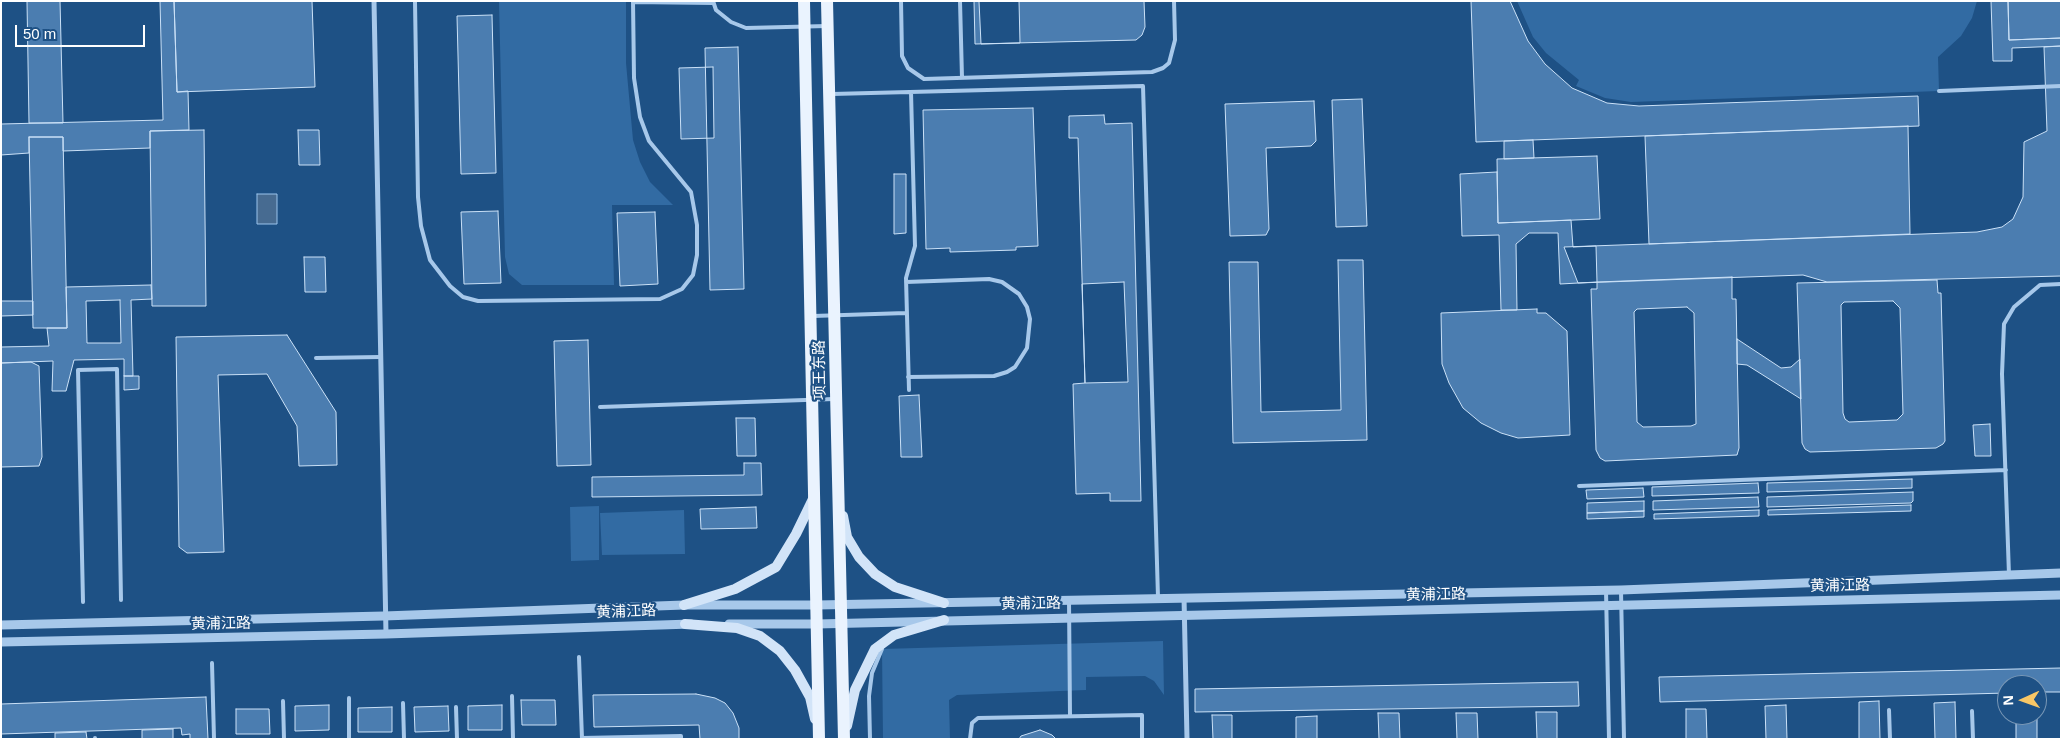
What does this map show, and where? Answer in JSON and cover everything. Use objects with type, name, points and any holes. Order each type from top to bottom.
[{"type":"main road","name":"项王东路","points":[[804,1],[819,738]]},
{"type":"main road","name":"项王东路","points":[[827,1],[844,739]]},
{"type":"main road","points":[[684,605],[734,589],[776,567],[796,534],[815,494]]},
{"type":"main road","points":[[839,496],[847,537],[859,557],[875,574],[896,587],[944,603]]},
{"type":"main road","points":[[844,739],[855,690],[874,649],[894,634],[944,620]]},
{"type":"main road","points":[[685,624],[737,628],[760,636],[780,651],[796,670],[810,697],[819,738]]},
{"type":"street","points":[[374,1],[384,616],[386,634]]},
{"type":"street","name":"黄浦江路","points":[[1,625],[384,616],[684,605],[841,605],[1158,597],[1621,590],[2061,573]]},
{"type":"street","name":"黄浦江路","points":[[1,642],[386,634],[685,624],[841,624],[1185,614],[2061,595]]},
{"type":"street","points":[[1184,597],[1187,739]]},
{"type":"lane","points":[[415,1],[418,197],[421,226],[430,260],[450,286],[463,297],[478,301],[660,299],[682,289],[693,275],[697,255],[697,224],[692,192],[649,141],[640,117],[634,78],[633,2],[713,2],[716,10],[731,22],[746,28],[828,26]]},
{"type":"lane","points":[[901,1],[902,56],[908,68],[924,79],[1152,72],[1163,68],[1169,62],[1175,40],[1174,1]]},
{"type":"lane","points":[[960,1],[962,78]]},
{"type":"lane","points":[[829,94],[1142,86],[1158,597]]},
{"type":"lane","points":[[1939,91],[2061,86]]},
{"type":"lane","points":[[909,390],[906,282],[915,246],[911,92]]},
{"type":"lane","points":[[906,282],[988,279],[1002,282],[1019,294],[1027,307],[1030,319],[1027,348],[1015,367],[1007,372],[994,376],[908,377]]},
{"type":"lane","points":[[2009,575],[2002,344],[2004,324],[2014,307],[2040,285],[2061,284]]},
{"type":"lane","points":[[811,316],[906,313]]},
{"type":"lane","points":[[316,358],[380,356]]},
{"type":"lane","points":[[83,602],[78,370],[116,369],[121,600]]},
{"type":"lane","points":[[600,407],[837,398]]},
{"type":"lane","points":[[1579,486],[2006,470]]},
{"type":"lane","points":[[1606,590],[1609,739]]},
{"type":"lane","points":[[1621,590],[1624,739]]},
{"type":"lane","points":[[1069,600],[1070,716]]},
{"type":"lane","points":[[870,739],[869,696],[872,673],[882,649]]},
{"type":"lane","points":[[579,657],[582,738],[681,736],[681,739]]},
{"type":"lane","points":[[212,663],[214,739]]},
{"type":"lane","points":[[512,696],[513,739]]},
{"type":"lane","points":[[349,698],[350,739]]},
{"type":"lane","points":[[283,701],[284,739]]},
{"type":"lane","points":[[403,703],[404,739]]},
{"type":"lane","points":[[456,707],[457,739]]},
{"type":"lane","points":[[1889,710],[1890,739]]},
{"type":"lane","points":[[1972,711],[1973,739]]},
{"type":"lane","points":[[970,739],[972,723],[978,718],[1142,715],[1142,739]]},
{"type":"shaded area","points":[[499,1],[626,1],[626,63],[633,140],[640,162],[650,182],[673,205],[612,205],[614,285],[522,285],[509,274],[505,257]]},
{"type":"shaded area","points":[[1517,1],[1977,1],[1972,18],[1961,36],[1938,57],[1939,91],[1631,102],[1605,98],[1576,86],[1579,80],[1546,53],[1533,37]]},
{"type":"shaded area","points":[[257,194],[277,194],[277,224],[257,224]]},
{"type":"shaded area","points":[[599,506],[599,560],[571,561],[570,507]]},
{"type":"shaded area","points":[[684,510],[685,554],[602,555],[600,513]]},
{"type":"shaded area","points":[[1163,641],[1164,695],[1154,681],[1145,676],[1086,677],[1086,690],[957,695],[949,700],[950,739],[883,739],[882,649]]},
{"type":"building","points":[[27,1],[60,1],[63,123],[29,123]]},
{"type":"building","points":[[160,1],[174,1],[177,92],[188,91],[189,130],[150,131],[150,148],[63,151],[63,137],[29,137],[29,153],[1,155],[1,124],[163,120]]},
{"type":"building","points":[[174,1],[312,1],[315,87],[177,92]]},
{"type":"building","points":[[974,1],[1144,1],[1145,27],[1142,35],[1136,40],[975,44]]},
{"type":"building","points":[[979,1],[1019,1],[1020,43],[981,44]]},
{"type":"building","points":[[1471,1],[1510,1],[1528,41],[1545,64],[1572,88],[1607,103],[1639,106],[1918,96],[1919,126],[1476,142]]},
{"type":"building","points":[[1991,1],[2008,1],[2009,40],[2061,38],[2061,46],[2012,48],[2012,61],[1993,61]]},
{"type":"building","points":[[2008,1],[2061,1],[2061,38],[2009,40]]},
{"type":"building","points":[[492,15],[496,173],[461,174],[457,16]]},
{"type":"building","points":[[2061,46],[2061,276],[1827,282],[1803,275],[1578,283],[1564,247],[1977,232],[2002,227],[2013,219],[2023,197],[2024,142],[2047,131],[2044,47]]},
{"type":"building","points":[[738,47],[744,289],[710,290],[705,48]]},
{"type":"building","points":[[713,67],[714,138],[681,139],[679,68]]},
{"type":"building","points":[[1362,99],[1367,226],[1336,227],[1332,100]]},
{"type":"building","points":[[1314,101],[1316,141],[1311,146],[1266,148],[1269,229],[1266,235],[1230,236],[1225,104]]},
{"type":"building","points":[[1033,108],[1038,246],[1016,247],[1016,250],[950,252],[950,248],[926,249],[923,110]]},
{"type":"building","points":[[1104,115],[1105,124],[1132,123],[1141,501],[1110,501],[1110,493],[1076,494],[1073,384],[1085,383],[1078,138],[1069,138],[1069,116]]},
{"type":"building","points":[[1908,126],[1910,234],[1649,244],[1645,136]]},
{"type":"building","points":[[204,130],[206,306],[152,306],[150,131]]},
{"type":"building","points":[[298,130],[319,130],[320,165],[299,165]]},
{"type":"building","points":[[29,137],[63,137],[67,328],[33,328]]},
{"type":"building","points":[[1533,140],[1534,158],[1504,159],[1504,141]]},
{"type":"building","points":[[1597,156],[1600,219],[1498,223],[1497,159]]},
{"type":"building","points":[[1497,172],[1498,223],[1571,220],[1573,247],[1596,246],[1597,282],[1560,284],[1558,233],[1529,233],[1516,244],[1517,310],[1501,310],[1499,235],[1462,236],[1460,174]]},
{"type":"building","points":[[894,174],[906,174],[906,233],[894,234]]},
{"type":"building","points":[[498,211],[501,283],[464,284],[461,212]]},
{"type":"building","points":[[655,212],[658,284],[620,286],[617,213]]},
{"type":"building","points":[[304,257],[325,257],[326,292],[305,292]]},
{"type":"building","points":[[1338,260],[1363,260],[1367,440],[1233,443],[1229,262],[1258,262],[1261,412],[1341,410]]},
{"type":"building","points":[[1732,277],[1732,299],[1736,299],[1739,448],[1737,455],[1605,461],[1600,458],[1596,450],[1591,289],[1597,289],[1597,282]],"holes":[[[1687,307],[1694,313],[1696,424],[1691,426],[1643,427],[1637,422],[1634,312],[1637,309]]]},
{"type":"building","points":[[1937,280],[1938,293],[1941,293],[1945,441],[1943,444],[1936,448],[1810,452],[1805,449],[1802,443],[1797,283]],"holes":[[[1893,301],[1900,308],[1903,414],[1897,420],[1849,422],[1845,419],[1843,413],[1841,305],[1844,302]]]},
{"type":"building","points":[[1124,282],[1128,382],[1085,383],[1082,284]]},
{"type":"building","points":[[151,285],[152,299],[131,300],[133,376],[124,376],[124,359],[74,360],[66,391],[52,391],[53,361],[1,363],[1,347],[49,346],[47,328],[67,328],[66,287]],"holes":[[[120,300],[121,343],[87,343],[86,301]]]},
{"type":"building","points":[[1,301],[33,301],[33,315],[1,316]]},
{"type":"building","points":[[1537,309],[1537,313],[1546,313],[1567,331],[1570,435],[1518,438],[1501,433],[1481,423],[1463,408],[1449,383],[1442,364],[1441,313]]},
{"type":"building","points":[[287,335],[336,412],[337,465],[299,466],[297,426],[267,374],[218,375],[224,552],[187,553],[179,547],[176,337]]},
{"type":"building","points":[[1737,339],[1781,368],[1791,367],[1800,359],[1801,399],[1747,365],[1737,364]]},
{"type":"building","points":[[588,340],[591,465],[557,466],[554,341]]},
{"type":"building","points":[[31,362],[39,366],[42,457],[39,466],[1,467],[1,363]]},
{"type":"building","points":[[124,376],[139,376],[139,389],[124,390]]},
{"type":"building","points":[[919,395],[922,457],[901,457],[899,396]]},
{"type":"building","points":[[736,418],[755,418],[756,456],[737,456]]},
{"type":"building","points":[[1990,424],[1991,456],[1975,456],[1973,425]]},
{"type":"building","points":[[744,463],[761,463],[762,495],[592,497],[592,477],[744,475]]},
{"type":"building","points":[[1912,479],[1912,488],[1767,492],[1767,483]]},
{"type":"building","points":[[1758,483],[1759,493],[1652,496],[1652,487]]},
{"type":"building","points":[[1643,488],[1644,497],[1587,499],[1586,490]]},
{"type":"building","points":[[1913,492],[1913,501],[1911,503],[1767,507],[1767,497]]},
{"type":"building","points":[[1758,497],[1759,507],[1653,510],[1653,501]]},
{"type":"building","points":[[1644,501],[1644,511],[1587,513],[1587,503]]},
{"type":"building","points":[[1911,505],[1911,511],[1768,515],[1768,510]]},
{"type":"building","points":[[756,507],[757,528],[701,529],[700,509]]},
{"type":"building","points":[[1759,510],[1759,516],[1654,519],[1654,514]]},
{"type":"building","points":[[1644,511],[1644,517],[1587,519],[1587,513]]},
{"type":"building","points":[[2061,668],[2061,692],[2047,692],[2047,675],[1997,675],[1997,693],[1660,702],[1659,677]]},
{"type":"building","points":[[1578,682],[1579,706],[1195,712],[1195,689]]},
{"type":"building","points":[[696,694],[715,698],[725,703],[733,713],[739,728],[739,739],[700,739],[699,725],[594,727],[593,695]]},
{"type":"building","points":[[206,697],[208,739],[190,739],[190,734],[182,735],[181,728],[1,734],[1,704]]},
{"type":"building","points":[[521,700],[555,700],[556,725],[522,725]]},
{"type":"building","points":[[1879,701],[1880,739],[1859,739],[1859,702]]},
{"type":"building","points":[[1955,702],[1956,739],[1935,739],[1934,703]]},
{"type":"building","points":[[329,705],[329,730],[295,731],[295,706]]},
{"type":"building","points":[[502,705],[502,730],[468,730],[468,706]]},
{"type":"building","points":[[1786,705],[1787,739],[1766,739],[1765,706]]},
{"type":"building","points":[[448,706],[449,731],[415,732],[414,707]]},
{"type":"building","points":[[392,707],[392,732],[358,732],[358,708]]},
{"type":"building","points":[[236,709],[269,709],[270,734],[236,734]]},
{"type":"building","points":[[1686,709],[1706,709],[1707,739],[1686,739]]},
{"type":"building","points":[[1536,712],[1557,712],[1557,739],[1537,739]]},
{"type":"building","points":[[1378,713],[1399,713],[1400,739],[1379,739]]},
{"type":"building","points":[[1456,713],[1477,713],[1478,739],[1457,739]]},
{"type":"building","points":[[1212,715],[1232,715],[1232,739],[1213,739]]},
{"type":"building","points":[[1317,716],[1317,739],[1296,739],[1296,717]]},
{"type":"building","points":[[2016,725],[2037,725],[2037,739],[2016,739]]},
{"type":"building","points":[[173,729],[173,739],[142,739],[142,730]]},
{"type":"building","points":[[1040,730],[1052,735],[1056,739],[1019,739],[1021,736]]},
{"type":"building","points":[[86,732],[87,739],[55,739],[55,733]]}]
